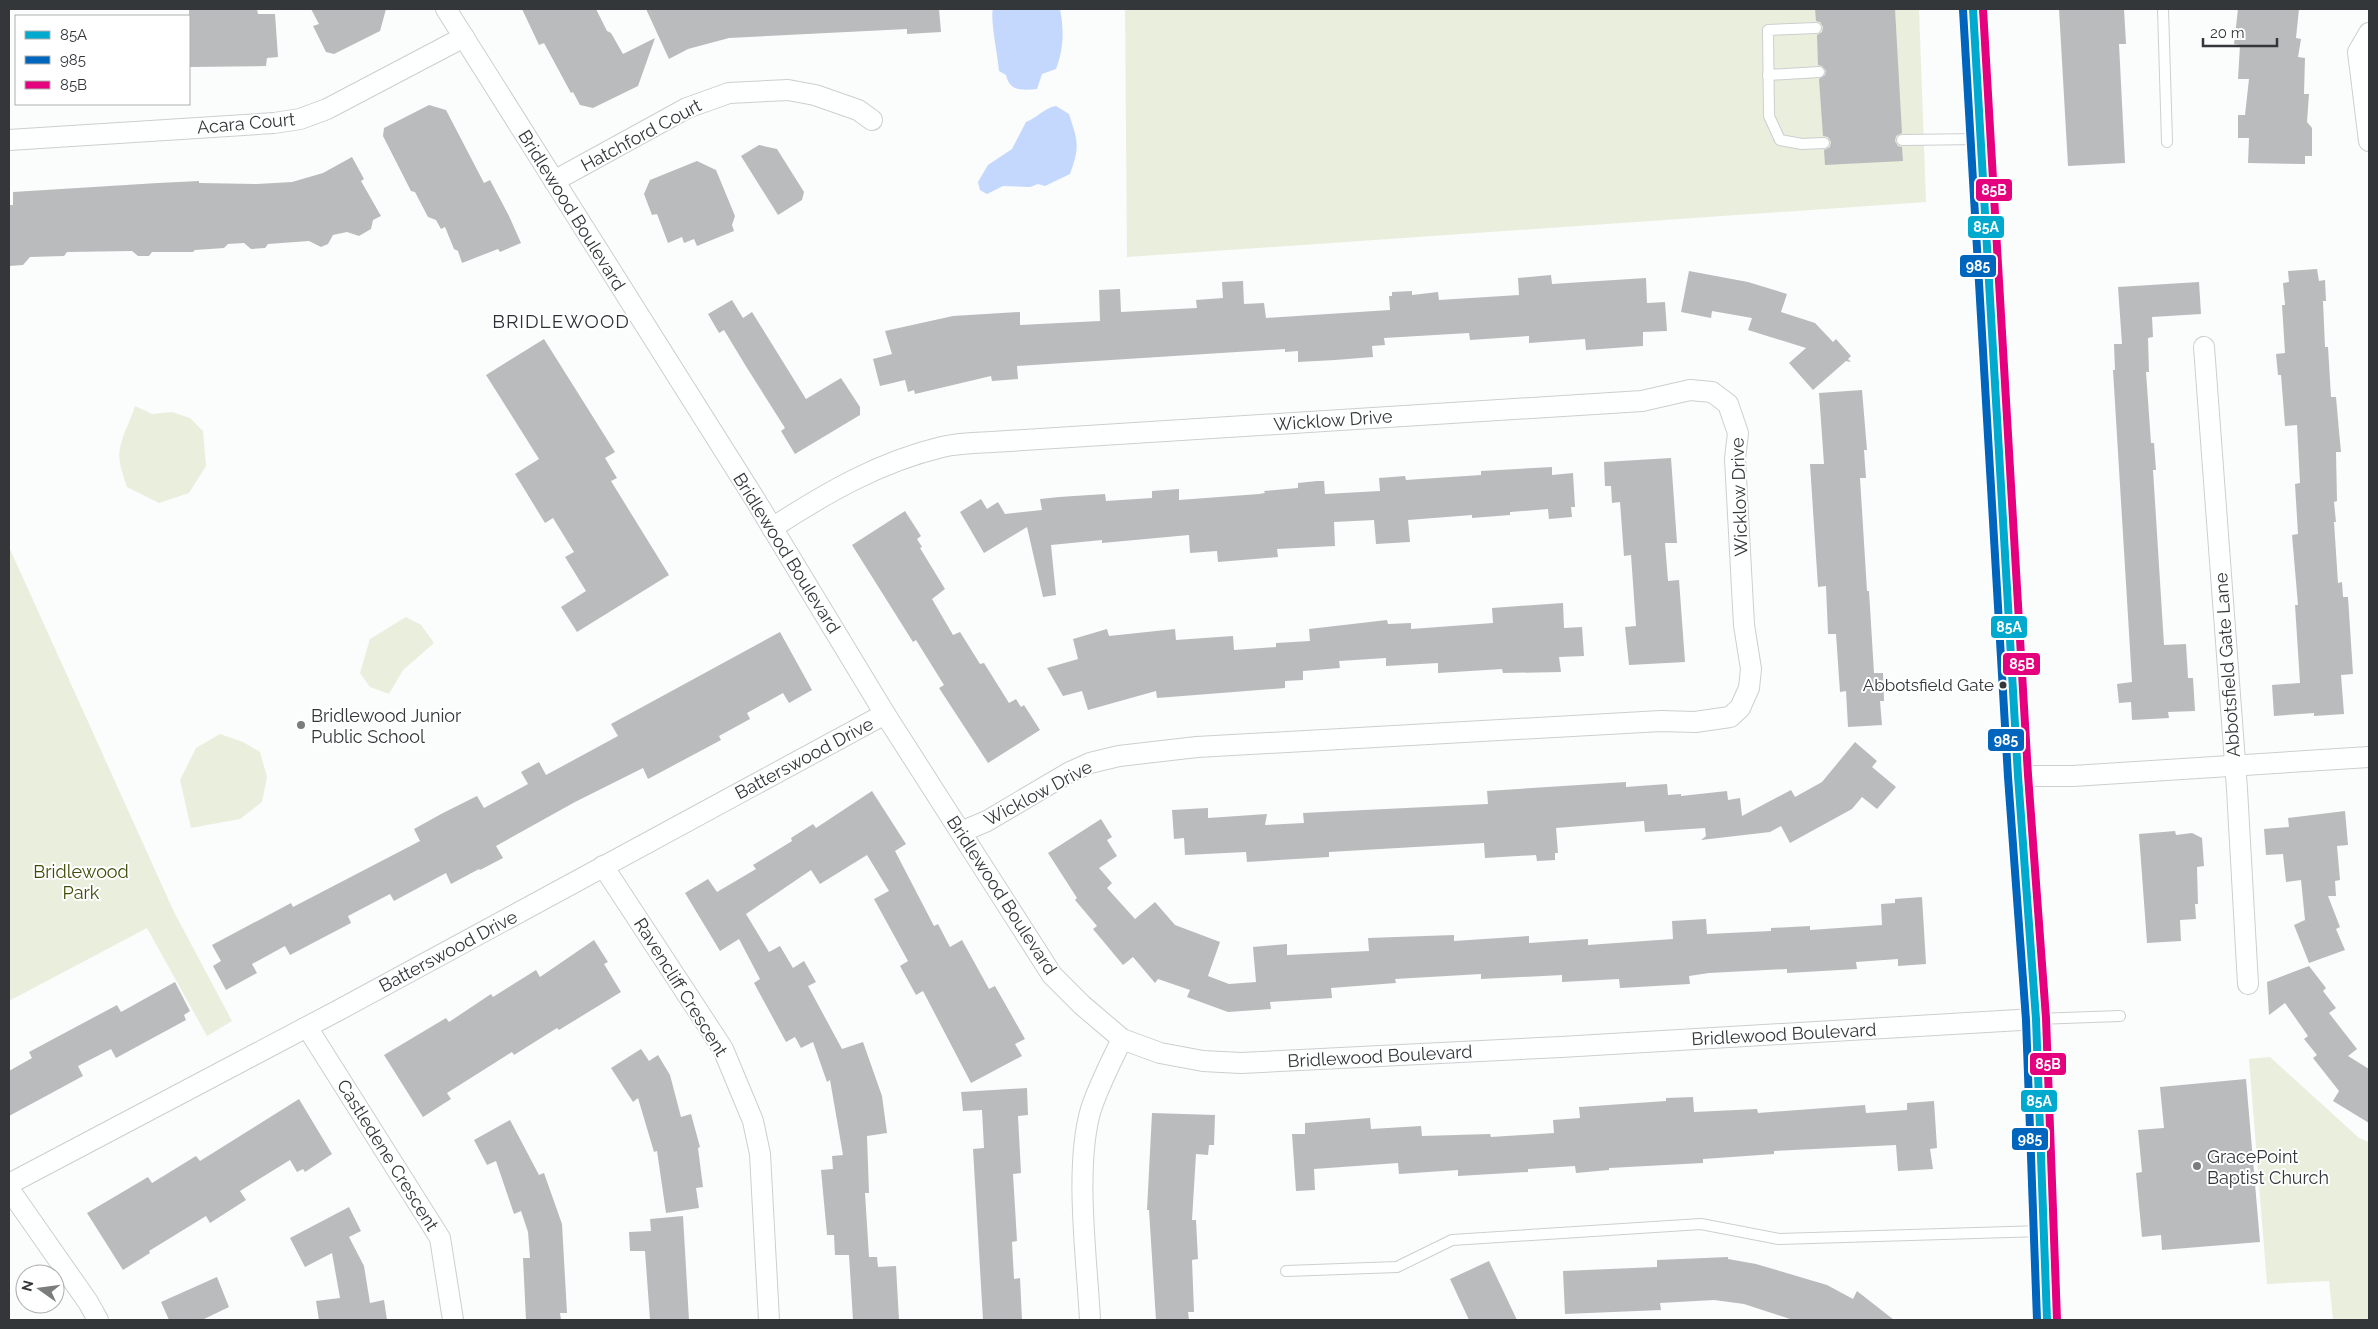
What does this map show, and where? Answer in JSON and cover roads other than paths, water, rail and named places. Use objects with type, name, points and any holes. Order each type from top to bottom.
[{"type":"main road","points":[[1973,9],[2018,776],[2036,1019],[2047,1320]]},
{"type":"street","name":"Bridlewood Boulevard","points":[[446,9],[772,528],[886,714],[1052,975],[1082,1005],[1122,1039],[1160,1053],[1203,1061],[1241,1063],[1570,1047],[2036,1019]]},
{"type":"street","points":[[2369,33],[2358,52],[2369,141]]},
{"type":"street","name":"Acara Court","points":[[9,140],[274,123],[300,119],[327,110],[464,37]]},
{"type":"street","name":"Hatchford Court","points":[[554,181],[687,108],[729,94],[788,90],[806,93],[858,110],[872,120]]},
{"type":"street","name":"Abbotsfield Gate Lane","points":[[2204,347],[2248,984]]},
{"type":"street","name":"Wicklow Drive","points":[[772,528],[844,484],[868,472],[906,457],[944,446],[1642,401],[1690,390],[1712,392],[1728,404],[1738,434],[1735,460],[1744,625],[1751,669],[1750,688],[1740,708],[1730,717],[1695,722],[1660,721],[1197,747],[1119,756],[1090,763],[1070,772],[988,821],[961,832]]},
{"type":"street","name":"Batterswood Drive","points":[[9,1184],[307,1027],[886,714]]},
{"type":"street","points":[[2018,776],[2073,776],[2369,757]]},
{"type":"street","name":"Ravencliff Crescent","points":[[603,866],[723,1049],[753,1121],[760,1154],[769,1320]]},
{"type":"street","name":"Castledene Crescent","points":[[307,1027],[440,1238],[453,1320]]},
{"type":"street","points":[[1090,1320],[1083,1184],[1085,1146],[1091,1110],[1122,1039]]},
{"type":"street","points":[[9,1189],[88,1302],[98,1320]]},
{"type":"lane","points":[[2163,9],[2167,142]]},
{"type":"lane","points":[[1816,28],[1768,30],[1769,116],[1780,140],[1802,144],[1824,143]]},
{"type":"lane","points":[[1768,76],[1819,72]]},
{"type":"lane","points":[[1902,140],[1980,139]]},
{"type":"lane","points":[[2036,1019],[2120,1016]]},
{"type":"lane","points":[[1286,1271],[1396,1267],[1452,1240],[1702,1224],[1779,1239],[2043,1231]]},
{"type":"water","points":[[993,9],[1060,9],[1063,39],[1059,61],[1056,69],[1042,74],[1037,89],[1017,89],[1010,84],[1006,75],[999,71],[993,29]]},
{"type":"water","points":[[1056,106],[1069,114],[1076,138],[1075,157],[1070,174],[1045,186],[1038,184],[1030,187],[1003,186],[987,194],[980,190],[978,182],[988,165],[1012,149],[1026,122]]},
{"type":"place","name":"Abbotsfield Gate","points":[[2003,685]]},
{"type":"place","name":"Bridlewood Junior Public School","points":[[301,725]]},
{"type":"place","name":"GracePoint Baptist Church","points":[[2197,1166]]},
{"type":"district","name":"BRIDLEWOOD","points":[[561,321]]},
{"type":"park label","name":"Bridlewood Park","points":[[81,881]]}]
